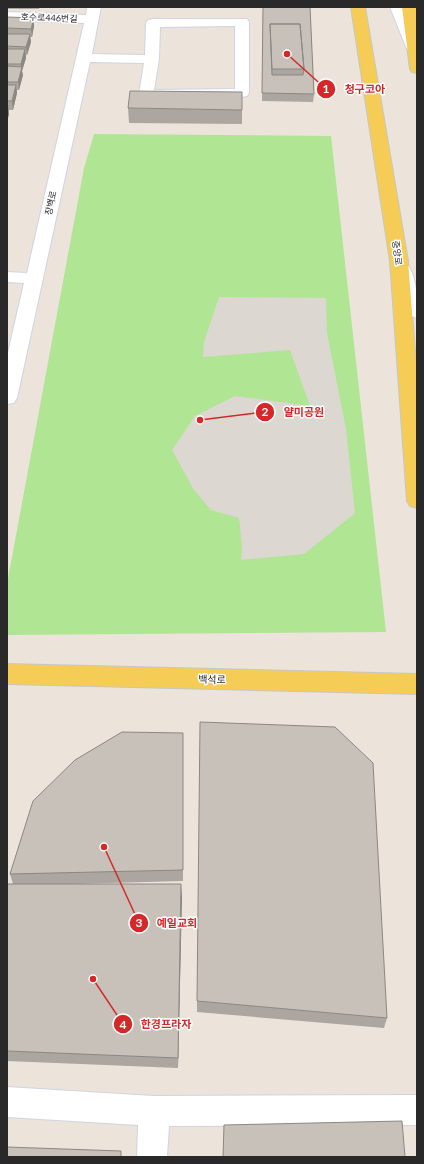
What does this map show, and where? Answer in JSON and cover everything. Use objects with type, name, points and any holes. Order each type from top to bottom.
[{"type":"main road","name":"중앙로","points":[[358,7],[399,261],[417,501]]},
{"type":"main road","points":[[408,7],[417,69]]},
{"type":"main road","name":"백석로","points":[[7,674],[417,684]]},
{"type":"street","points":[[397,7],[413,47]]},
{"type":"street","name":"호수로446번길","points":[[7,16],[93,13]]},
{"type":"street","name":"장백로","points":[[7,398],[93,13]]},
{"type":"street","points":[[242,22],[242,93],[146,94],[152,59],[153,24],[242,22]]},
{"type":"street","points":[[84,58],[152,59]]},
{"type":"street","points":[[399,261],[417,312]]},
{"type":"street","points":[[7,277],[33,278]]},
{"type":"street","points":[[7,1102],[154,1111],[417,1110]]},
{"type":"street","points":[[152,1157],[154,1111]]},
{"type":"green space","points":[[94,134],[331,136],[386,632],[7,635],[7,584],[84,168]]},
{"type":"shaded area","points":[[219,297],[326,298],[327,333],[346,429],[355,513],[304,554],[241,560],[242,547],[239,518],[211,510],[194,490],[172,450],[195,416],[235,396],[310,406],[290,350],[203,357],[204,342]]},
{"type":"building","points":[[263,7],[310,7],[314,94],[262,93]],"holes":[[[270,24],[300,24],[304,69],[303,75],[272,75]]]},
{"type":"building","points":[[7,17],[34,18],[31,29],[7,28]]},
{"type":"building","points":[[270,24],[300,24],[304,69],[272,69]]},
{"type":"building","points":[[7,34],[30,34],[26,47],[7,46]]},
{"type":"building","points":[[7,49],[25,49],[21,64],[7,64]]},
{"type":"building","points":[[7,66],[22,67],[18,82],[7,82]]},
{"type":"building","points":[[7,85],[16,85],[12,101],[7,101]]},
{"type":"building","points":[[130,91],[242,92],[242,110],[128,108]]},
{"type":"building","points":[[200,722],[335,727],[373,763],[387,1018],[197,1001]]},
{"type":"building","points":[[122,732],[183,733],[183,870],[10,874],[33,801],[75,760]]},
{"type":"building","points":[[7,884],[181,884],[178,1058],[7,1051]]},
{"type":"building","points":[[402,1121],[405,1157],[223,1157],[224,1125]]},
{"type":"building","points":[[7,1147],[121,1151],[121,1157],[7,1157]]},
{"type":"place","name":"청구코아","points":[[287,54]]},
{"type":"place","name":"얄미공원","points":[[200,420]]},
{"type":"place","name":"예일교회","points":[[104,847]]},
{"type":"place","name":"한경프라자","points":[[93,979]]}]
